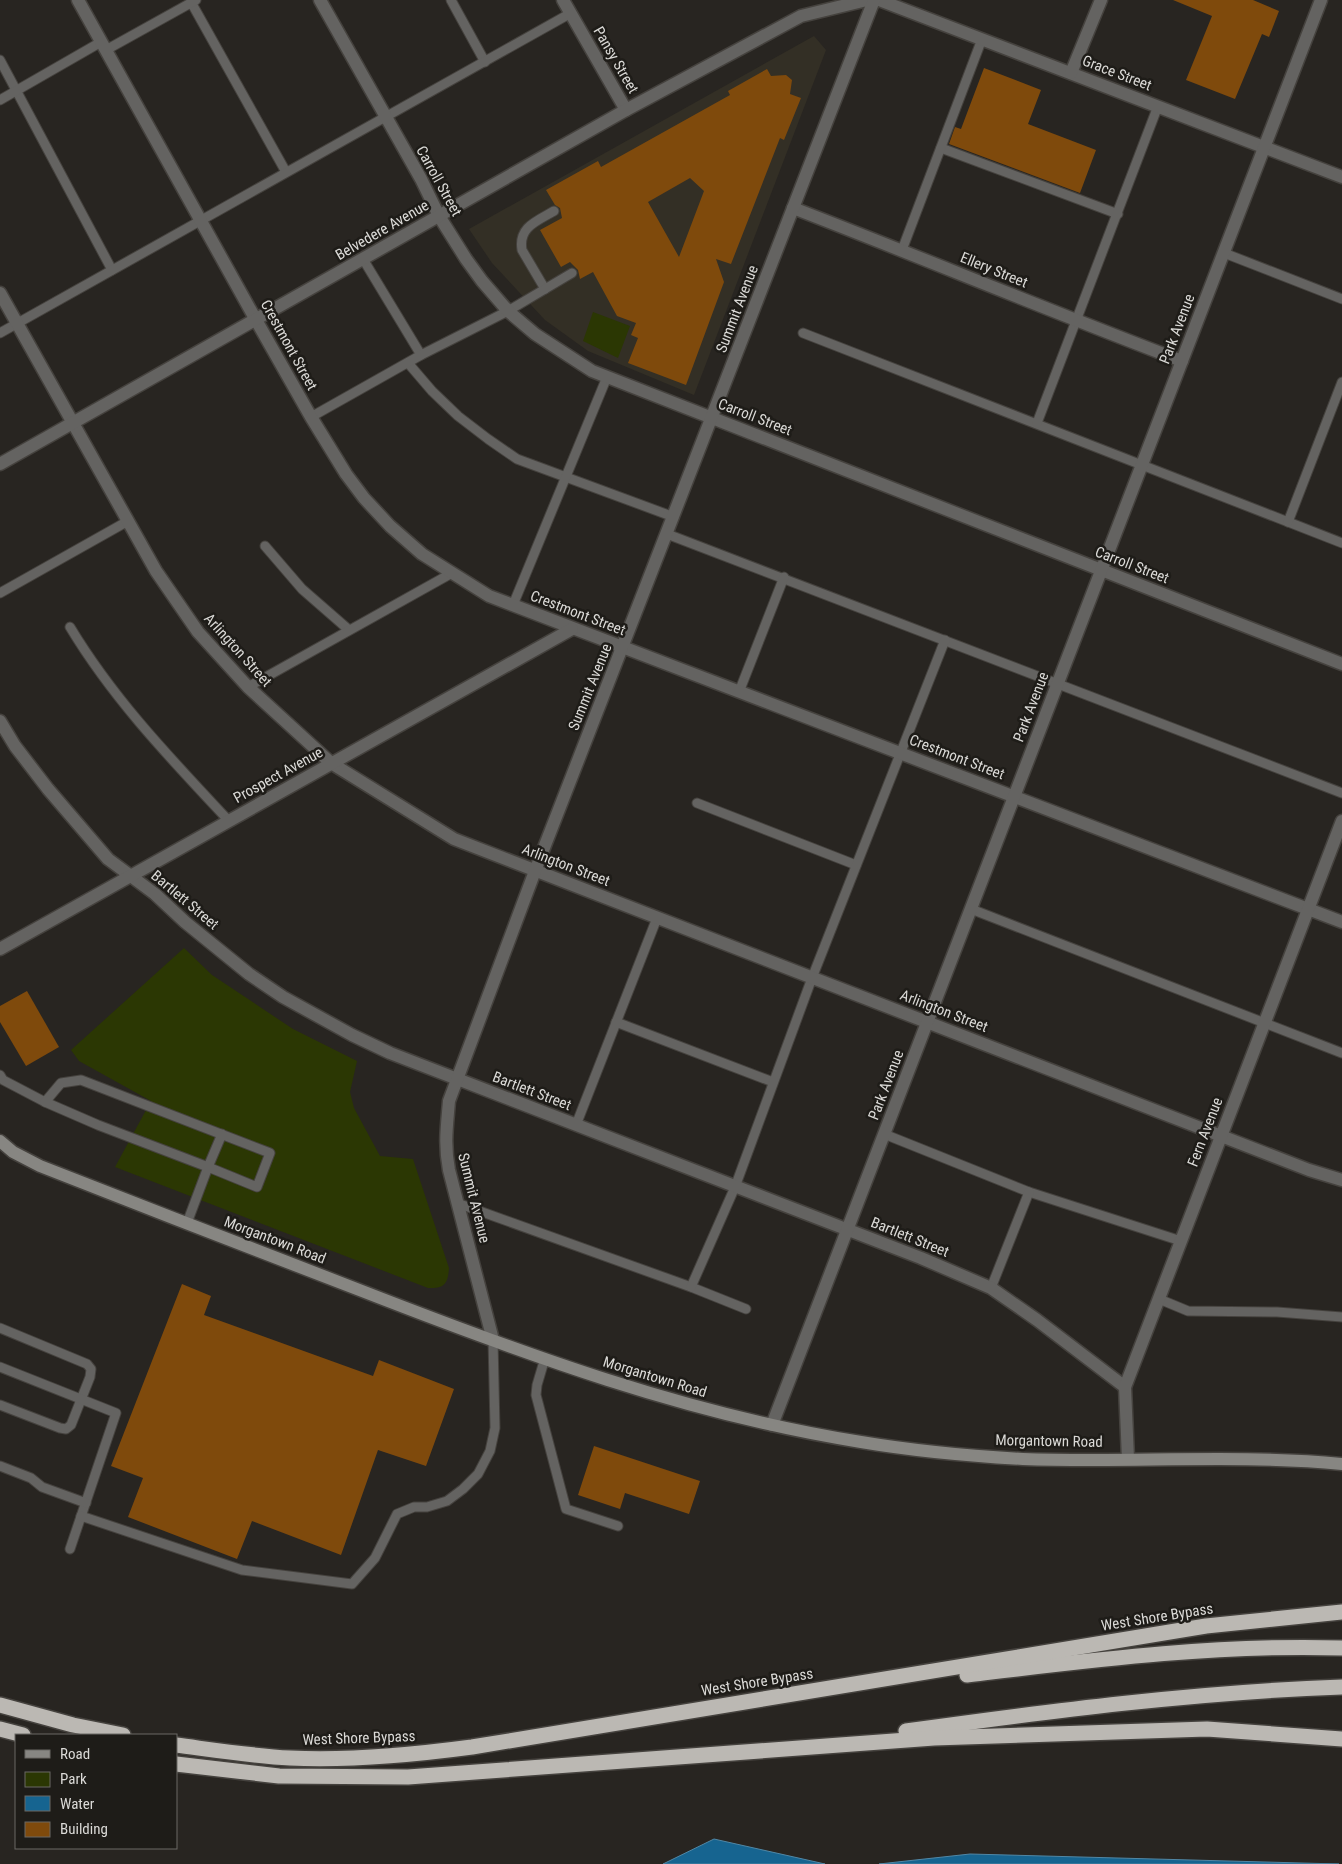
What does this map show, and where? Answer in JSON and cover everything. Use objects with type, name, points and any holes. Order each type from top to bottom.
[{"type":"highway","name":"West Shore Bypass","points":[[178,1745],[290,1758],[376,1757],[472,1747],[1206,1626],[1342,1612]]},
{"type":"highway","points":[[776,1696],[1148,1655],[1240,1649],[1342,1648]]},
{"type":"highway","points":[[765,1750],[1008,1717],[1216,1694],[1342,1687]]},
{"type":"highway","points":[[0,1705],[73,1725],[119,1734]]},
{"type":"highway","points":[[0,1729],[18,1734]]},
{"type":"highway","points":[[178,1764],[278,1776],[408,1777],[934,1738],[1207,1729],[1342,1739]]},
{"type":"main road","name":"Morgantown Road","points":[[1,1143],[20,1156],[40,1166],[494,1340],[656,1396],[772,1425],[826,1436],[916,1450],[1023,1458],[1247,1459],[1342,1464]]},
{"type":"street","name":"Crestmont Street","points":[[78,0],[256,320],[346,474],[364,498],[422,554],[489,596],[1342,922]]},
{"type":"street","name":"Carroll Street","points":[[320,0],[421,179],[439,216],[471,266],[508,310],[550,345],[592,371],[1342,664]]},
{"type":"street","name":"Pansy Street","points":[[563,0],[626,110]]},
{"type":"street","name":"Belvedere Avenue","points":[[0,464],[626,110],[801,16],[867,0]]},
{"type":"street","name":"Summit Avenue","points":[[494,1340],[457,1203],[445,1150],[445,1131],[449,1101],[535,871],[874,0]]},
{"type":"street","name":"Grace Street","points":[[879,0],[1342,177]]},
{"type":"street","points":[[1071,73],[1101,0]]},
{"type":"street","name":"Park Avenue","points":[[772,1425],[1321,0]]},
{"type":"street","name":"Ellery Street","points":[[793,208],[902,250],[1075,321],[1182,361]]},
{"type":"street","name":"Arlington Street","points":[[0,293],[128,521],[165,584],[198,632],[248,687],[331,763],[454,839],[1309,1170],[1342,1180]]},
{"type":"street","name":"Prospect Avenue","points":[[0,949],[572,629]]},
{"type":"street","name":"Bartlett Street","points":[[0,721],[48,789],[108,859],[155,894],[185,922],[242,969],[283,997],[390,1054],[440,1071],[456,1080],[848,1229],[991,1288],[1037,1320],[1125,1387]]},
{"type":"street","name":"Fern Avenue","points":[[1128,1459],[1125,1387],[1342,821]]},
{"type":"lane","points":[[451,0],[485,62]]},
{"type":"lane","points":[[0,100],[194,1],[286,172]]},
{"type":"lane","points":[[0,333],[571,14]]},
{"type":"lane","points":[[902,250],[982,39]]},
{"type":"lane","points":[[0,60],[112,270]]},
{"type":"lane","points":[[1037,423],[1158,106]]},
{"type":"lane","points":[[941,148],[1118,214]]},
{"type":"lane","points":[[545,289],[522,250],[521,242],[524,231],[528,226],[554,212]]},
{"type":"lane","points":[[1224,253],[1342,299]]},
{"type":"lane","points":[[364,259],[421,355]]},
{"type":"lane","points":[[311,417],[572,273]]},
{"type":"lane","points":[[803,333],[1342,543]]},
{"type":"lane","points":[[408,363],[432,391],[458,416],[517,458],[674,517]]},
{"type":"lane","points":[[513,605],[607,377]]},
{"type":"lane","points":[[1288,522],[1342,382]]},
{"type":"lane","points":[[0,593],[128,521]]},
{"type":"lane","points":[[667,534],[784,577],[1342,793]]},
{"type":"lane","points":[[265,546],[302,589],[349,630]]},
{"type":"lane","points":[[248,687],[452,573]]},
{"type":"lane","points":[[739,692],[784,577]]},
{"type":"lane","points":[[70,628],[83,650],[123,704],[228,821]]},
{"type":"lane","points":[[691,1287],[735,1187],[812,978],[945,640]]},
{"type":"lane","points":[[696,803],[856,865]]},
{"type":"lane","points":[[971,910],[1342,1053]]},
{"type":"lane","points":[[576,1125],[657,918]]},
{"type":"lane","points":[[616,1022],[773,1082]]},
{"type":"lane","points":[[0,1075],[2,1080],[45,1102],[257,1187],[270,1153],[81,1080],[61,1083],[45,1102]]},
{"type":"lane","points":[[187,1223],[222,1134]]},
{"type":"lane","points":[[884,1134],[1029,1192],[1181,1241]]},
{"type":"lane","points":[[991,1288],[1029,1192]]},
{"type":"lane","points":[[457,1203],[691,1287],[746,1309]]},
{"type":"lane","points":[[1159,1299],[1188,1311],[1278,1312],[1342,1318]]},
{"type":"lane","points":[[0,1328],[87,1364],[91,1369],[90,1377],[71,1425],[66,1428],[60,1428],[0,1405]]},
{"type":"lane","points":[[81,1516],[242,1570],[352,1584],[375,1558],[397,1514],[414,1507],[427,1507],[448,1501],[464,1489],[478,1474],[490,1451],[495,1428],[494,1340]]},
{"type":"lane","points":[[545,1358],[536,1395],[566,1509],[618,1526]]},
{"type":"lane","points":[[0,1367],[116,1413],[70,1549]]},
{"type":"lane","points":[[0,1466],[31,1478],[42,1487],[86,1503]]},
{"type":"shaded area","points":[[814,36],[826,50],[694,395],[588,351],[545,320],[492,263],[469,229]]},
{"type":"green space","points":[[593,312],[630,326],[618,358],[583,341]]},
{"type":"green space","points":[[184,948],[212,975],[293,1029],[357,1061],[350,1092],[354,1108],[380,1156],[413,1159],[449,1268],[448,1278],[442,1286],[428,1288],[115,1167],[151,1101],[79,1061],[71,1050]]},
{"type":"water","points":[[714,1839],[825,1864],[663,1864]]},
{"type":"water","points":[[970,1854],[1339,1864],[879,1864]]},
{"type":"building","points":[[1173,0],[1253,0],[1279,11],[1269,37],[1262,34],[1235,99],[1186,80],[1212,16]]},
{"type":"building","points":[[984,68],[1041,90],[1028,124],[1096,150],[1080,193],[949,144],[955,127],[961,129]]},
{"type":"building","points":[[767,69],[771,76],[786,75],[792,80],[790,94],[801,98],[784,140],[780,138],[731,264],[716,259],[724,282],[686,385],[628,363],[638,338],[631,335],[636,323],[617,316],[593,272],[580,279],[578,270],[570,262],[561,267],[540,230],[562,218],[560,208],[555,205],[546,190],[598,161],[601,167],[730,95],[728,91]],"holes":[[[690,178],[704,191],[679,257],[648,202]]]},
{"type":"building","points":[[27,991],[59,1047],[26,1066],[0,1022],[0,1006]]},
{"type":"building","points":[[182,1284],[211,1296],[204,1315],[373,1376],[379,1360],[454,1389],[426,1466],[378,1450],[341,1555],[252,1521],[237,1559],[128,1517],[143,1478],[111,1466]]},
{"type":"building","points":[[594,1446],[700,1481],[689,1514],[625,1493],[620,1509],[578,1495]]}]
